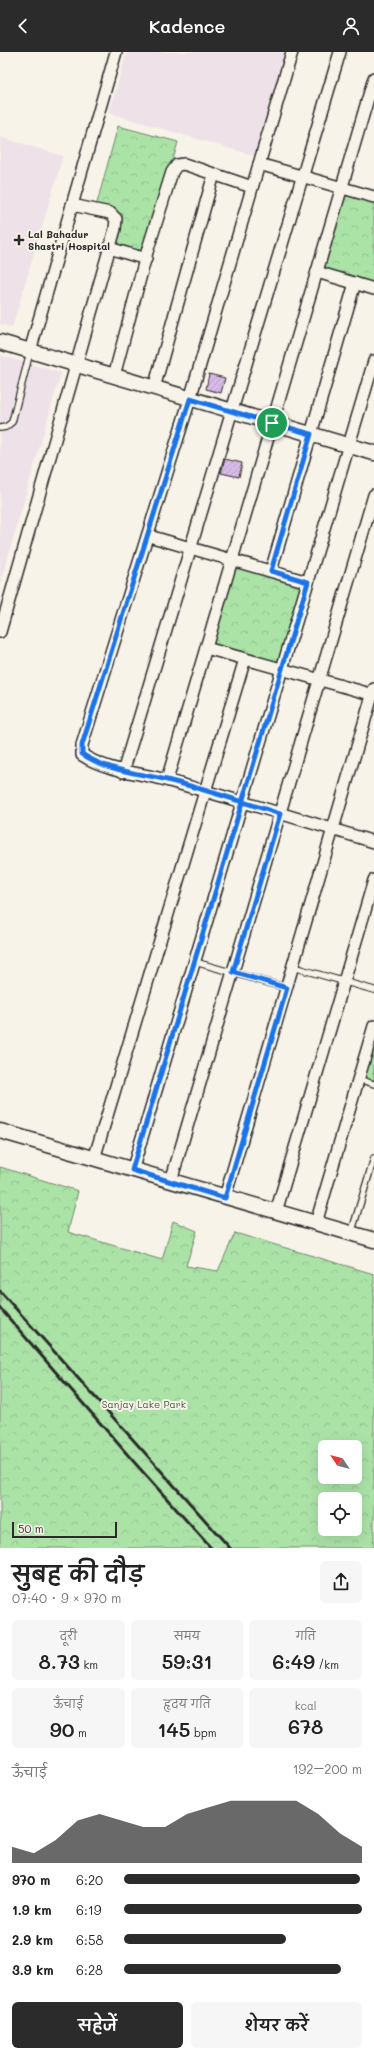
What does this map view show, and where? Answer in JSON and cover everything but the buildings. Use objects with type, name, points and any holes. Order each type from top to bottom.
[{"type":"street","points":[[30,352],[116,52]]},
{"type":"street","points":[[292,52],[149,536],[82,745],[82,754],[93,761],[123,772],[167,780],[374,842]]},
{"type":"street","points":[[123,772],[192,548],[340,52]]},
{"type":"street","points":[[167,780],[374,78]]},
{"type":"street","points":[[114,376],[146,259],[172,172],[177,165],[184,164],[252,187]]},
{"type":"street","points":[[259,164],[374,198]]},
{"type":"street","points":[[154,388],[214,174]]},
{"type":"street","points":[[0,632],[115,229],[116,219],[110,213],[72,205]]},
{"type":"street","points":[[109,248],[146,259]]},
{"type":"street","points":[[317,272],[374,289]]},
{"type":"street","points":[[271,571],[355,283]]},
{"type":"street","points":[[0,342],[374,453]]},
{"type":"street","points":[[132,1170],[374,361]]},
{"type":"street","points":[[171,1182],[374,495]]},
{"type":"street","points":[[149,536],[308,582]]},
{"type":"street","points":[[206,648],[320,680],[373,693],[225,1198]]},
{"type":"street","points":[[94,1159],[245,659]]},
{"type":"street","points":[[276,1212],[374,880]]},
{"type":"street","points":[[316,1224],[374,1026]]},
{"type":"street","points":[[0,1131],[225,1198],[374,1240]]},
{"type":"lane","points":[[0,428],[6,427],[12,422],[30,352]]},
{"type":"lane","points":[[195,962],[287,988]]},
{"type":"lane","points":[[293,967],[374,990]]},
{"type":"lane","points":[[358,1080],[374,1084]]},
{"type":"lane","points":[[351,1234],[374,1158]]},
{"type":"shaded area","points":[[127,52],[286,52],[255,156],[109,113]]},
{"type":"shaded area","name":"Lal Bahadur Shastri Hospital","points":[[0,137],[63,156],[12,328],[0,324]]},
{"type":"shaded area","points":[[0,355],[61,373],[0,584]]},
{"type":"green space","points":[[118,126],[178,142],[147,252],[115,244],[123,214],[96,207]]},
{"type":"green space","points":[[345,192],[374,201],[374,285],[322,270]]},
{"type":"green space","points":[[233,565],[304,585],[280,665],[210,644]]},
{"type":"green space","points":[[374,1031],[374,1081],[360,1077]]},
{"type":"green space","name":"Sanjay Lake Park","points":[[0,1167],[78,1191],[68,1232],[162,1260],[173,1221],[197,1231],[186,1266],[218,1271],[235,1233],[374,1274],[374,1548],[0,1548]]},
{"type":"railway","points":[[0,1291],[230,1548]]},
{"type":"railway","points":[[0,1308],[211,1548]]},
{"type":"place","name":"Lal Bahadur Shastri Hospital","points":[[19,240]]},
{"type":"route","points":[[272,423],[190,399],[149,536],[82,745],[82,754],[93,761],[123,772],[167,780],[242,802],[280,814],[233,972],[287,988],[225,1198],[132,1170],[195,962],[242,802],[308,582],[271,571],[311,434],[272,423]]}]
